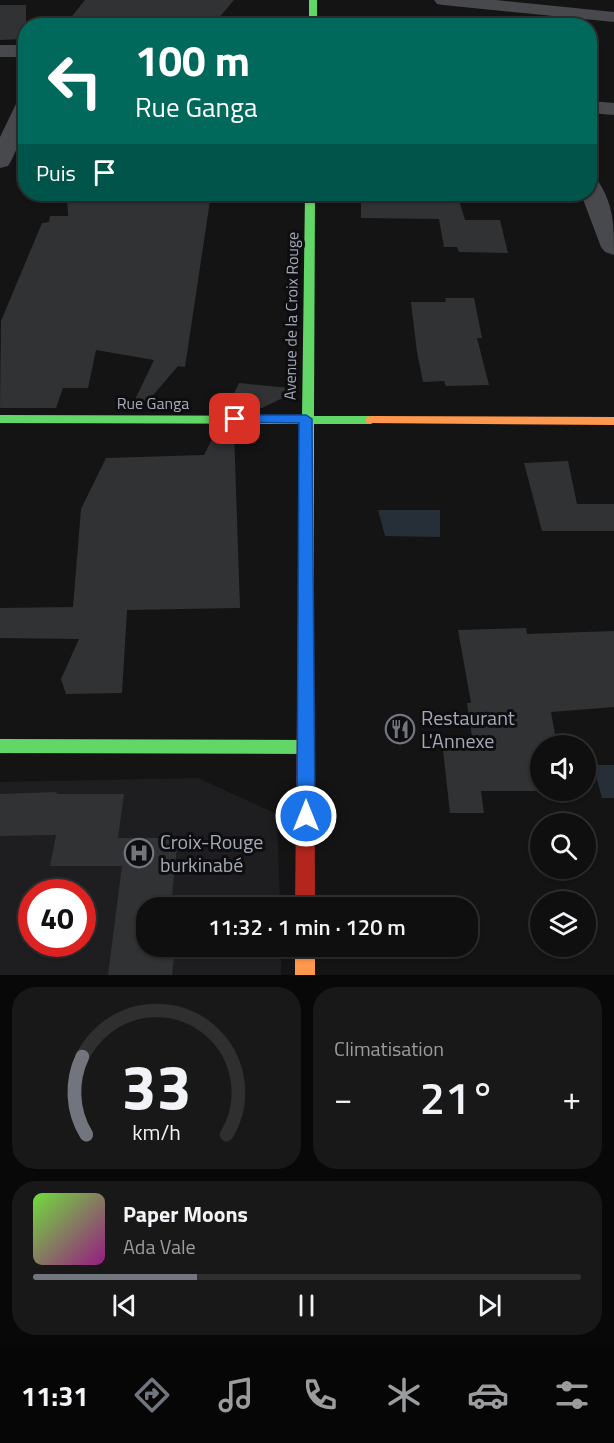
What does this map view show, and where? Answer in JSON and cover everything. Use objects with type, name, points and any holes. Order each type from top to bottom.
[{"type":"street","points":[[313,0],[313,18]]},
{"type":"street","points":[[443,0],[517,4],[614,17]]},
{"type":"street","points":[[0,51],[18,51]]},
{"type":"street","points":[[597,107],[614,109]]},
{"type":"street","points":[[0,159],[18,121]]},
{"type":"street","name":"Avenue de la Croix Rouge","points":[[305,897],[306,419],[310,201]]},
{"type":"street","points":[[596,201],[612,237]]},
{"type":"street","name":"Rue Ganga","points":[[0,419],[614,421]]},
{"type":"street","points":[[0,746],[306,747]]},
{"type":"street","points":[[304,975],[305,957]]},
{"type":"shaded area","points":[[378,510],[440,510],[440,537],[385,536]]},
{"type":"shaded area","points":[[596,765],[614,765],[614,798],[602,798],[596,776]]},
{"type":"shaded area","name":"Croix-Rouge burkinabé","points":[[198,778],[277,814],[280,897],[136,897],[136,957],[281,957],[281,975],[0,975],[0,782]]},
{"type":"building","points":[[85,0],[234,0],[219,18],[70,18]]},
{"type":"building","points":[[0,5],[26,5],[26,18],[18,18],[18,39],[0,40]]},
{"type":"building","points":[[67,201],[210,201],[185,367],[178,366],[142,408],[131,408],[154,360],[96,350],[88,388],[63,388],[56,408],[0,408],[1,321],[42,223],[49,222],[50,216],[68,216]]},
{"type":"building","points":[[361,201],[459,201],[465,220],[500,220],[508,253],[459,252],[457,247],[444,247],[439,219],[361,218]]},
{"type":"building","points":[[445,298],[474,298],[482,338],[477,338],[489,385],[446,386],[444,381],[423,382],[411,302],[446,302]]},
{"type":"building","points":[[239,383],[289,388],[289,395],[262,408],[227,408]]},
{"type":"building","points":[[216,431],[234,431],[240,608],[127,610],[122,693],[66,694],[61,679],[79,639],[0,638],[0,608],[73,607],[81,509],[106,458],[204,455]]},
{"type":"building","points":[[568,461],[577,504],[614,504],[614,531],[542,531],[524,463]]},
{"type":"building","points":[[526,628],[527,634],[614,631],[614,707],[551,712],[555,735],[530,735],[530,791],[481,791],[484,813],[450,813],[443,750],[474,750],[467,703],[471,703],[458,630]]},
{"type":"building","points":[[57,792],[56,794],[124,794],[118,838],[178,838],[172,897],[136,897],[136,957],[174,957],[172,975],[108,975],[122,866],[50,866],[56,835],[0,836],[0,794]]},
{"type":"traffic: fast","points":[[313,0],[313,18]]},
{"type":"traffic: fast","points":[[306,619],[310,201]]},
{"type":"traffic: fast","points":[[0,419],[371,420]]},
{"type":"traffic: fast","points":[[0,746],[306,747]]},
{"type":"traffic: slow","points":[[371,420],[614,421]]},
{"type":"traffic: slow","points":[[305,957],[305,975]]},
{"type":"traffic: jam","points":[[305,897],[306,619]]},
{"type":"place","name":"Restaurant L'Annexe","points":[[400,729]]},
{"type":"place","name":"Croix-Rouge burkinabé","points":[[139,853]]},
{"type":"route","points":[[235,419],[306,419],[306,816]]}]
